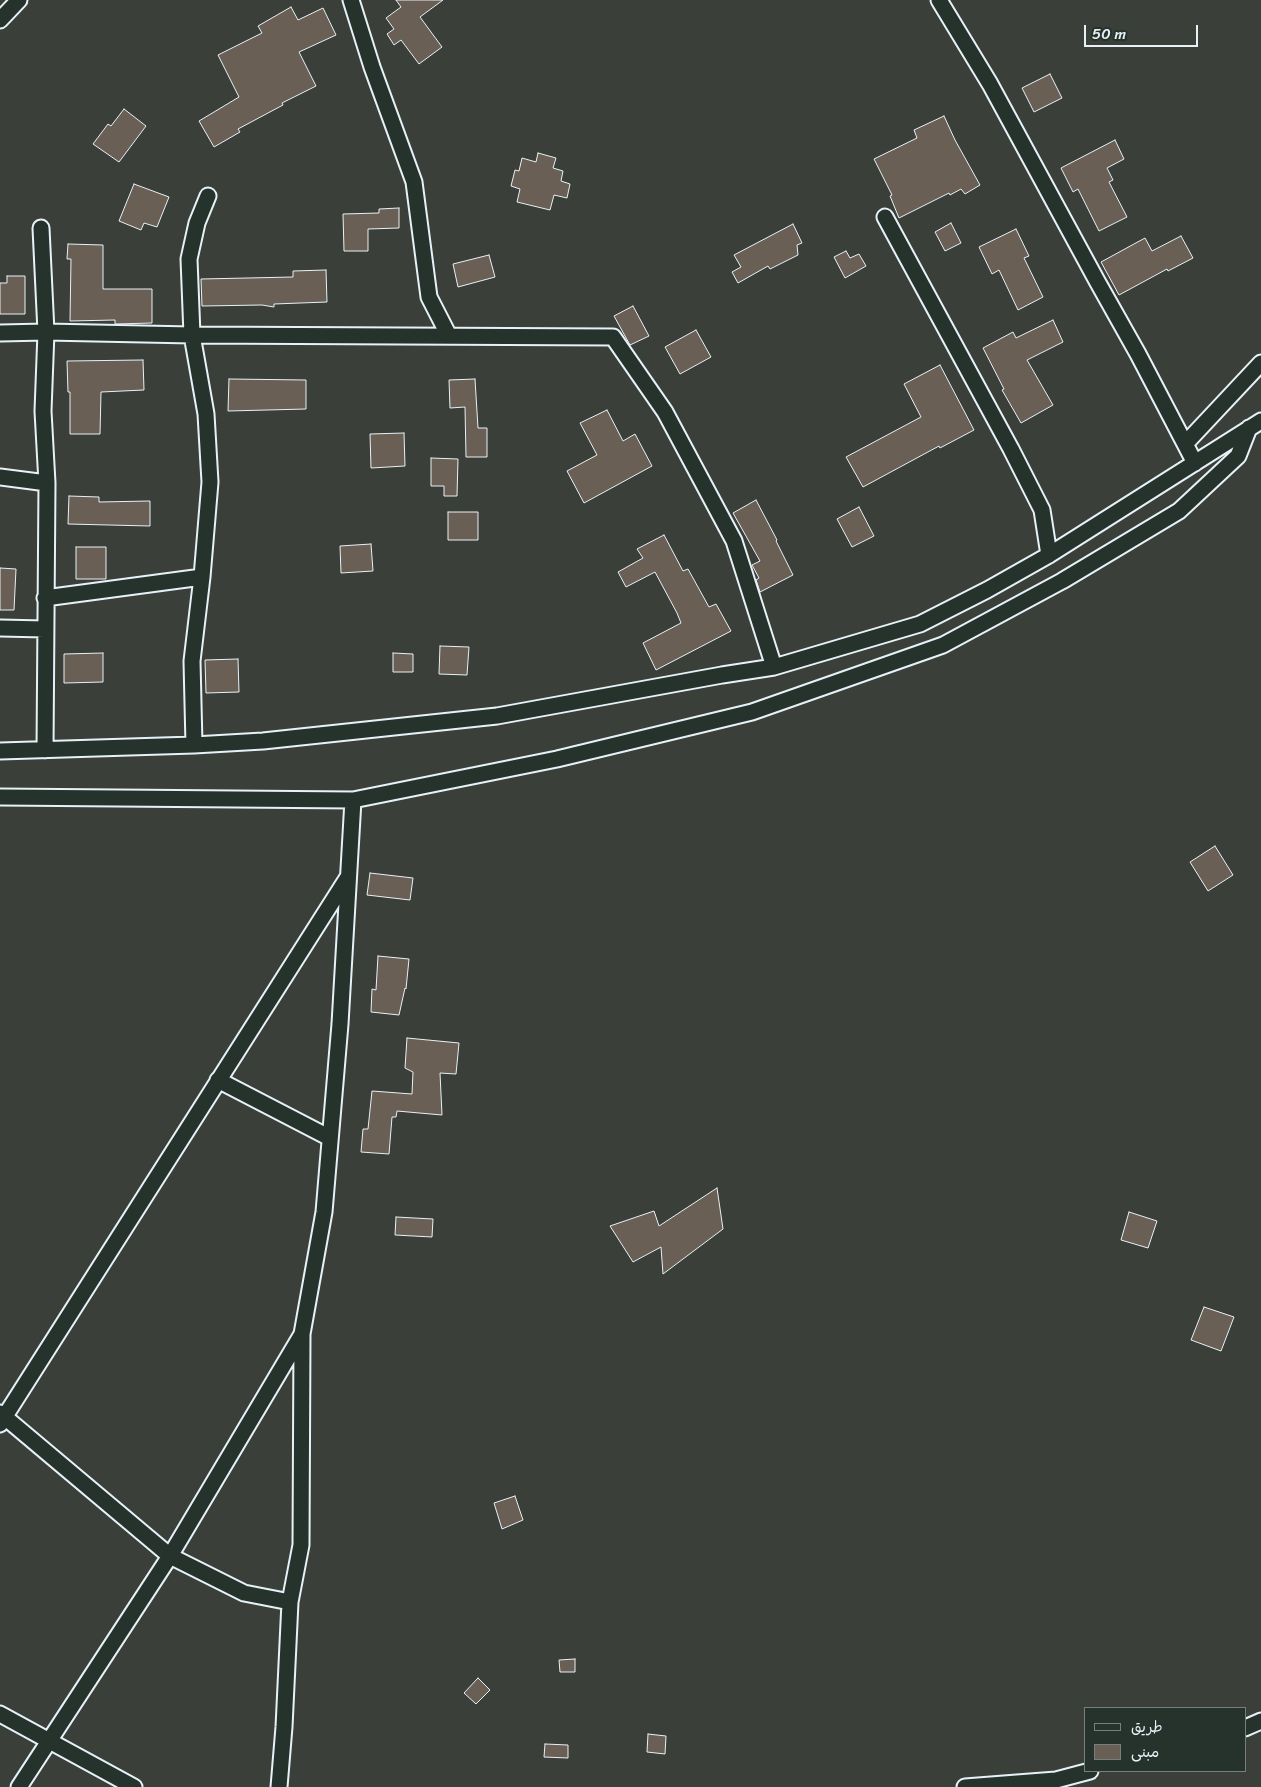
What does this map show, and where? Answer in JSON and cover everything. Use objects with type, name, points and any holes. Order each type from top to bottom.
[{"type":"street","points":[[0,20],[19,0]]},
{"type":"street","points":[[351,0],[372,67],[414,182],[429,297],[449,336]]},
{"type":"street","points":[[939,0],[990,84],[1096,281],[1138,354],[1195,463]]},
{"type":"street","points":[[194,745],[192,661],[202,577],[210,482],[206,414],[192,335],[189,258],[197,223],[208,196]]},
{"type":"street","points":[[885,218],[1011,449],[1042,510],[1049,555]]},
{"type":"street","points":[[41,228],[46,332],[43,410],[47,483],[45,750]]},
{"type":"street","points":[[0,333],[613,337],[665,412],[734,541],[774,667]]},
{"type":"street","points":[[1184,444],[1261,363]]},
{"type":"street","points":[[0,751],[263,741],[496,716],[774,667],[920,624],[987,590],[1049,555],[1255,425]]},
{"type":"street","points":[[0,797],[353,800],[557,759],[752,712],[943,646],[1062,581],[1179,511],[1238,456],[1255,425]]},
{"type":"street","points":[[0,477],[47,483]]},
{"type":"street","points":[[46,598],[202,577]]},
{"type":"street","points":[[0,628],[45,630]]},
{"type":"street","points":[[279,1787],[290,1602],[301,1544],[302,1334],[324,1212],[340,1024],[353,800]]},
{"type":"street","points":[[290,1602],[244,1593],[170,1556],[1,1418],[349,875]]},
{"type":"street","points":[[218,1080],[330,1138]]},
{"type":"street","points":[[19,1787],[170,1556],[302,1334]]},
{"type":"street","points":[[0,1714],[134,1787]]},
{"type":"street","points":[[1246,1728],[1261,1721]]},
{"type":"street","points":[[965,1787],[1056,1780],[1086,1772]]},
{"type":"building","points":[[396,0],[443,0],[420,17],[442,47],[419,64],[401,40],[394,45],[387,34],[394,29],[386,18],[401,7]]},
{"type":"building","points":[[291,7],[298,20],[323,8],[336,35],[299,52],[316,86],[282,103],[283,105],[238,129],[240,132],[214,147],[199,121],[239,97],[218,55],[262,33],[258,26]]},
{"type":"building","points":[[1050,74],[1062,98],[1034,112],[1022,88]]},
{"type":"building","points":[[124,109],[146,126],[119,162],[93,144],[108,124],[111,126]]},
{"type":"building","points":[[944,116],[980,185],[965,194],[961,189],[950,195],[949,193],[899,218],[890,196],[892,195],[874,159],[917,138],[914,130]]},
{"type":"building","points":[[1115,140],[1124,159],[1107,168],[1113,180],[1109,182],[1127,217],[1099,231],[1078,189],[1073,192],[1061,168]]},
{"type":"building","points":[[538,153],[556,158],[553,168],[563,171],[561,181],[570,184],[567,198],[554,195],[550,210],[517,202],[520,189],[511,186],[515,170],[519,171],[522,158],[536,162]]},
{"type":"building","points":[[134,184],[169,197],[157,227],[144,223],[141,230],[119,221]]},
{"type":"building","points":[[399,208],[399,228],[368,229],[368,251],[344,251],[343,214],[379,213],[379,209]]},
{"type":"building","points":[[951,223],[961,243],[945,251],[935,232]]},
{"type":"building","points":[[793,224],[802,243],[797,245],[798,255],[770,269],[768,266],[738,283],[732,272],[741,267],[734,255]]},
{"type":"building","points":[[1016,229],[1029,256],[1024,258],[1043,297],[1018,310],[999,270],[992,274],[979,247]]},
{"type":"building","points":[[1181,236],[1193,258],[1168,271],[1167,269],[1119,295],[1101,262],[1145,238],[1152,251]]},
{"type":"building","points":[[68,244],[103,245],[103,289],[152,289],[152,323],[115,324],[115,320],[70,321],[71,259],[67,259]]},
{"type":"building","points":[[846,251],[850,258],[859,254],[866,266],[845,278],[834,257]]},
{"type":"building","points":[[489,255],[495,277],[458,287],[453,264]]},
{"type":"building","points":[[326,270],[327,302],[274,304],[274,307],[262,305],[202,306],[201,279],[293,277],[293,271]]},
{"type":"building","points":[[7,276],[25,276],[25,314],[0,314],[0,283],[7,283]]},
{"type":"building","points":[[633,306],[649,336],[630,345],[614,316]]},
{"type":"building","points":[[1053,320],[1063,342],[1027,360],[1053,405],[1021,423],[1002,390],[1004,389],[983,348],[1013,332],[1016,338]]},
{"type":"building","points":[[696,330],[711,357],[680,374],[665,347]]},
{"type":"building","points":[[143,360],[144,390],[101,392],[100,434],[70,434],[70,392],[68,392],[67,361]]},
{"type":"building","points":[[940,365],[974,430],[940,448],[939,446],[863,487],[846,457],[921,417],[904,384]]},
{"type":"building","points":[[229,379],[306,380],[306,409],[228,411]]},
{"type":"building","points":[[475,379],[478,428],[487,428],[487,457],[466,457],[465,407],[450,408],[449,380]]},
{"type":"building","points":[[607,410],[623,441],[635,434],[652,466],[584,503],[567,471],[597,455],[580,423]]},
{"type":"building","points":[[404,433],[405,466],[371,468],[370,434]]},
{"type":"building","points":[[431,458],[458,459],[457,496],[444,496],[444,486],[431,486]]},
{"type":"building","points":[[69,496],[99,497],[99,502],[150,501],[150,526],[68,524]]},
{"type":"building","points":[[756,500],[793,575],[760,592],[756,580],[759,578],[752,565],[760,561],[733,513]]},
{"type":"building","points":[[859,507],[874,536],[852,547],[837,519]]},
{"type":"building","points":[[448,512],[478,512],[478,540],[448,540]]},
{"type":"building","points":[[664,535],[683,571],[688,569],[709,607],[716,604],[731,631],[656,670],[643,643],[681,623],[655,572],[626,587],[618,572],[643,558],[637,549]]},
{"type":"building","points":[[371,544],[373,571],[341,573],[340,546]]},
{"type":"building","points":[[76,547],[106,547],[106,579],[76,579]]},
{"type":"building","points":[[0,568],[16,569],[14,610],[0,610]]},
{"type":"building","points":[[440,646],[469,647],[467,675],[439,674]]},
{"type":"building","points":[[103,653],[103,682],[64,683],[64,654]]},
{"type":"building","points":[[393,653],[413,654],[413,672],[393,672]]},
{"type":"building","points":[[238,659],[239,692],[206,693],[205,660]]},
{"type":"building","points":[[1215,846],[1233,875],[1208,891],[1190,862]]},
{"type":"building","points":[[370,873],[413,878],[410,900],[367,895]]},
{"type":"building","points":[[378,956],[409,959],[406,989],[399,1015],[371,1012],[372,989],[376,990]]},
{"type":"building","points":[[407,1038],[459,1043],[456,1074],[440,1073],[442,1115],[397,1111],[396,1117],[392,1117],[389,1154],[361,1152],[363,1129],[368,1129],[372,1091],[412,1094],[413,1072],[405,1068]]},
{"type":"building","points":[[717,1188],[723,1229],[663,1274],[661,1247],[633,1262],[610,1226],[654,1211],[659,1226]]},
{"type":"building","points":[[1129,1212],[1157,1221],[1148,1248],[1121,1240]]},
{"type":"building","points":[[396,1217],[433,1219],[432,1237],[395,1235]]},
{"type":"building","points":[[1204,1307],[1234,1317],[1221,1351],[1191,1340]]},
{"type":"building","points":[[515,1496],[523,1520],[502,1529],[494,1503]]},
{"type":"building","points":[[575,1659],[575,1672],[560,1672],[559,1660]]},
{"type":"building","points":[[478,1678],[490,1690],[476,1704],[464,1693]]},
{"type":"building","points":[[648,1734],[666,1736],[665,1754],[647,1752]]},
{"type":"building","points":[[545,1744],[568,1745],[568,1758],[544,1757]]}]
